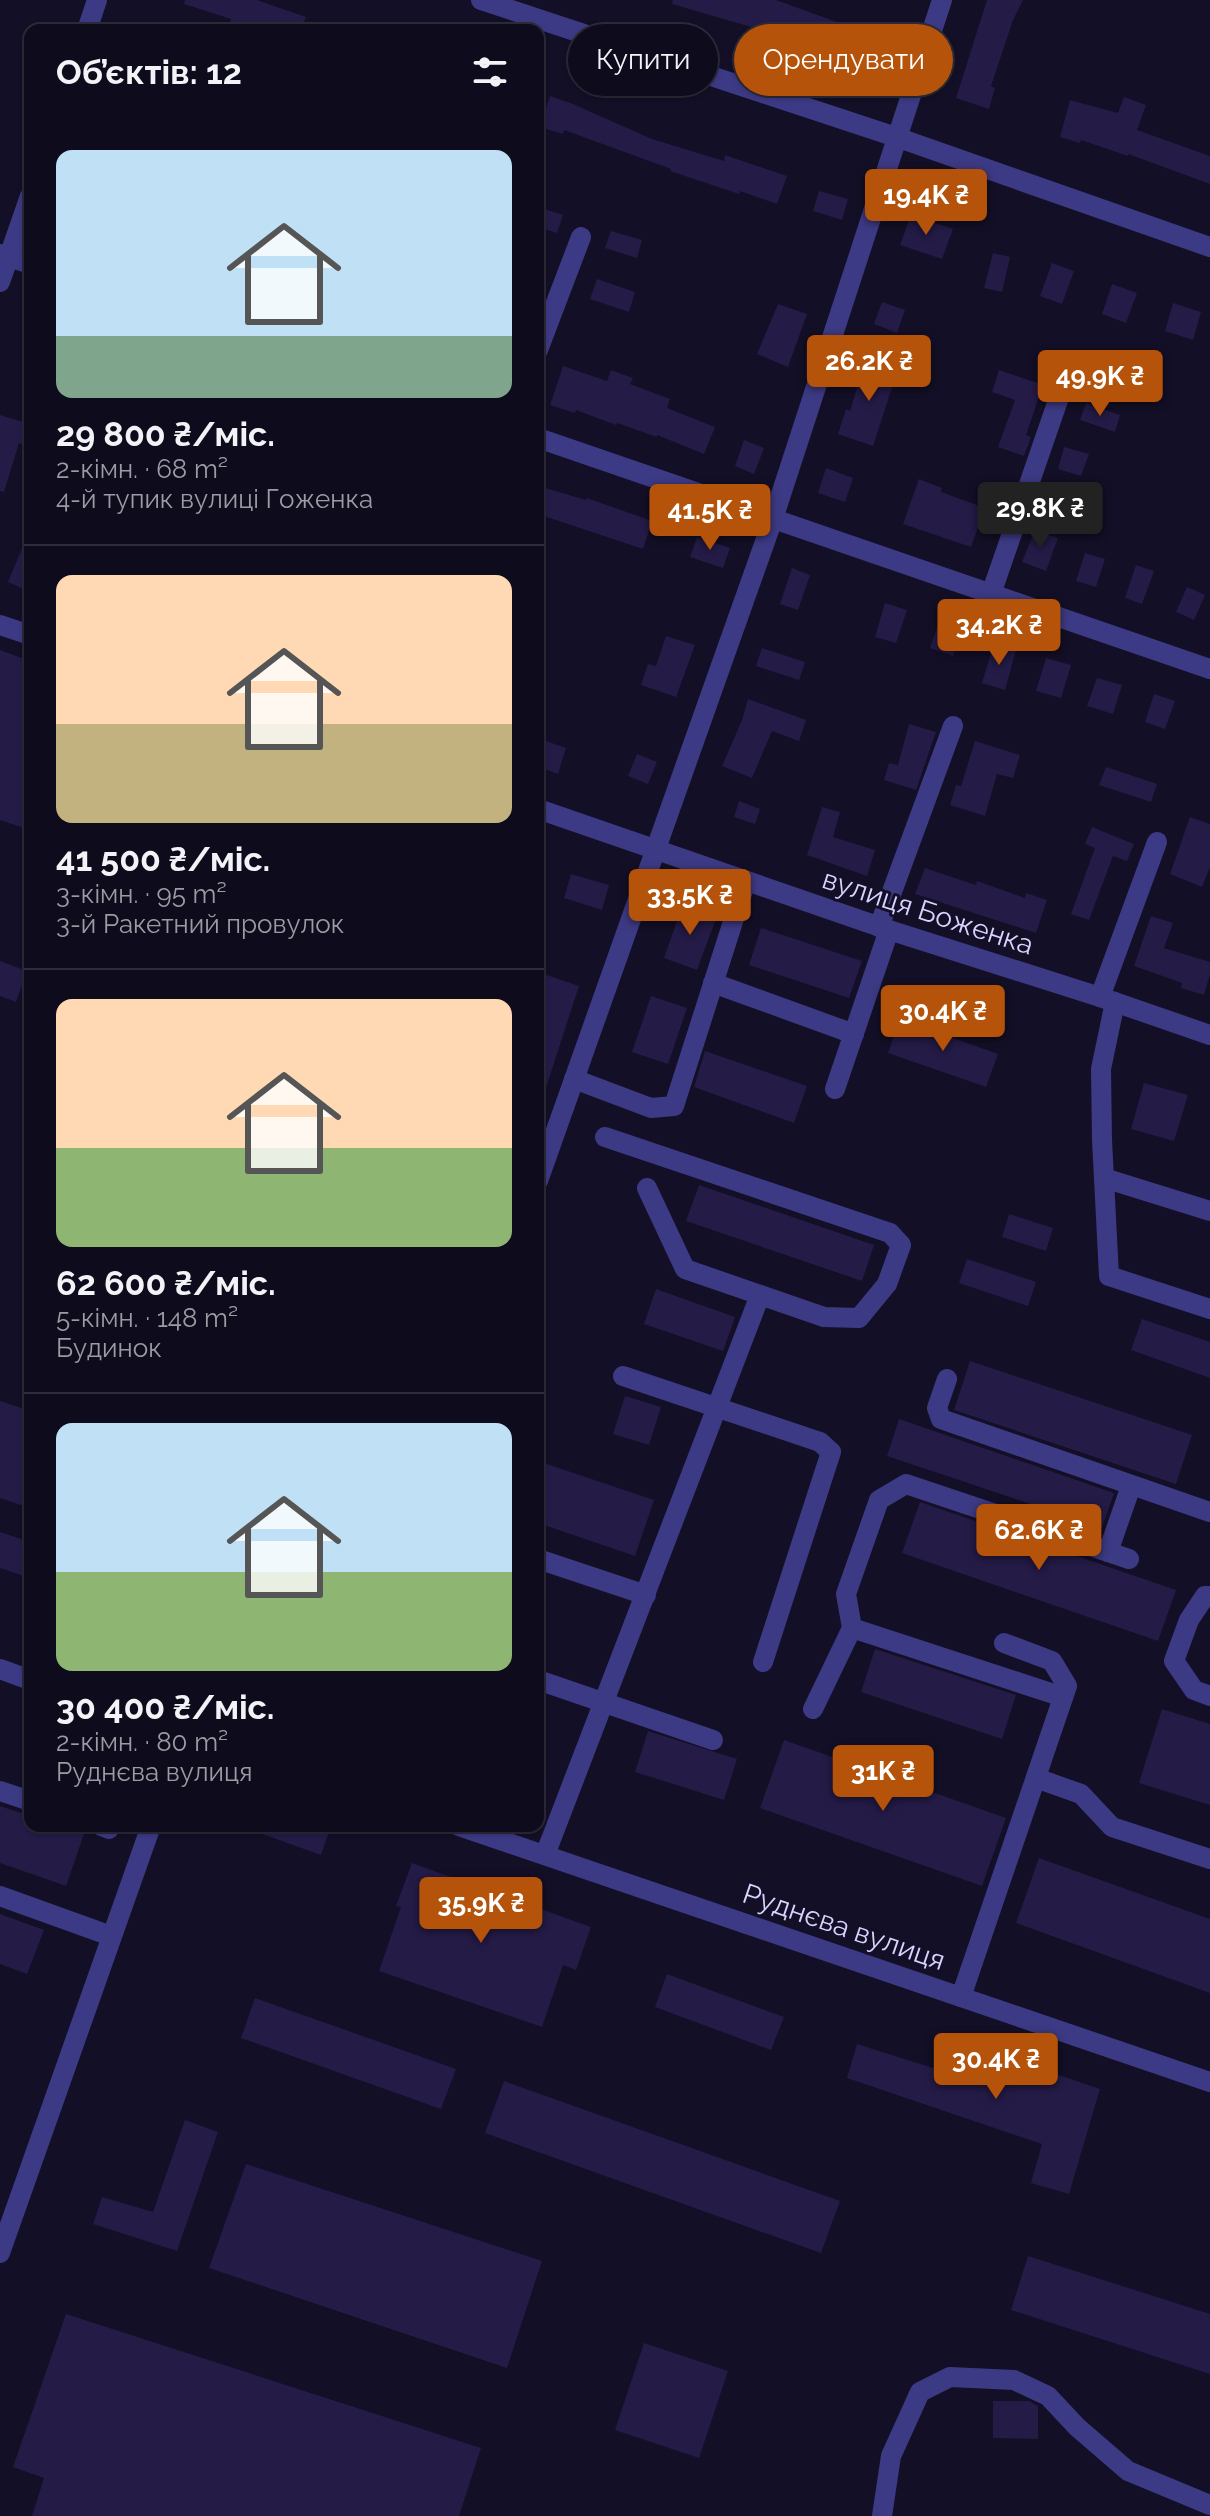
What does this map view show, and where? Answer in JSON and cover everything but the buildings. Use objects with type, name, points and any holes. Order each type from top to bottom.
[{"type":"street","points":[[89,24],[97,0]]},
{"type":"street","points":[[481,0],[896,137],[1210,247]]},
{"type":"street","points":[[545,1137],[574,1079],[773,519],[942,0]]},
{"type":"street","points":[[0,282],[4,255],[24,210]]},
{"type":"street","points":[[544,334],[581,237]]},
{"type":"street","points":[[4,255],[24,262]]},
{"type":"street","points":[[991,594],[1064,383]]},
{"type":"street","points":[[544,440],[991,594],[1208,664]]},
{"type":"street","points":[[0,625],[24,633]]},
{"type":"street","points":[[835,1089],[884,929],[953,726]]},
{"type":"street","name":"вулиця Боженка","points":[[544,816],[655,849],[884,929],[1210,1035]]},
{"type":"street","points":[[1157,842],[1107,999],[1101,1069],[1109,1276],[1210,1309]]},
{"type":"street","points":[[574,1079],[651,1108],[674,1106],[746,881]]},
{"type":"street","points":[[713,983],[854,1034]]},
{"type":"street","points":[[605,1137],[890,1233],[901,1245],[887,1284],[859,1318],[824,1317],[685,1269],[647,1188]]},
{"type":"street","points":[[1104,1178],[1210,1211]]},
{"type":"street","points":[[545,1855],[760,1295]]},
{"type":"street","points":[[623,1376],[820,1442],[831,1452],[763,1662]]},
{"type":"street","points":[[947,1379],[937,1408],[941,1419],[1210,1512]]},
{"type":"street","points":[[813,1709],[852,1628],[846,1594],[879,1500],[906,1484],[1129,1559]]},
{"type":"street","points":[[1108,1552],[1131,1486]]},
{"type":"street","points":[[544,1561],[646,1595]]},
{"type":"street","points":[[1210,1596],[1205,1596],[1189,1620],[1174,1661],[1194,1690],[1210,1696]]},
{"type":"street","points":[[852,1628],[1063,1697]]},
{"type":"street","points":[[961,1997],[1067,1686],[1052,1661],[1004,1643]]},
{"type":"street","points":[[0,1669],[24,1678]]},
{"type":"street","points":[[544,1682],[713,1740]]},
{"type":"street","points":[[1036,1778],[1081,1794],[1112,1827],[1210,1859]]},
{"type":"street","points":[[0,1791],[24,1799]]},
{"type":"street","points":[[0,2253],[149,1832]]},
{"type":"street","name":"Руднєва вулиця","points":[[477,1832],[1210,2082]]},
{"type":"street","points":[[0,1896],[111,1936]]},
{"type":"street","points":[[882,2516],[891,2456],[920,2392],[950,2377],[1014,2380],[1048,2396],[1077,2427],[1128,2471],[1210,2505]]}]
